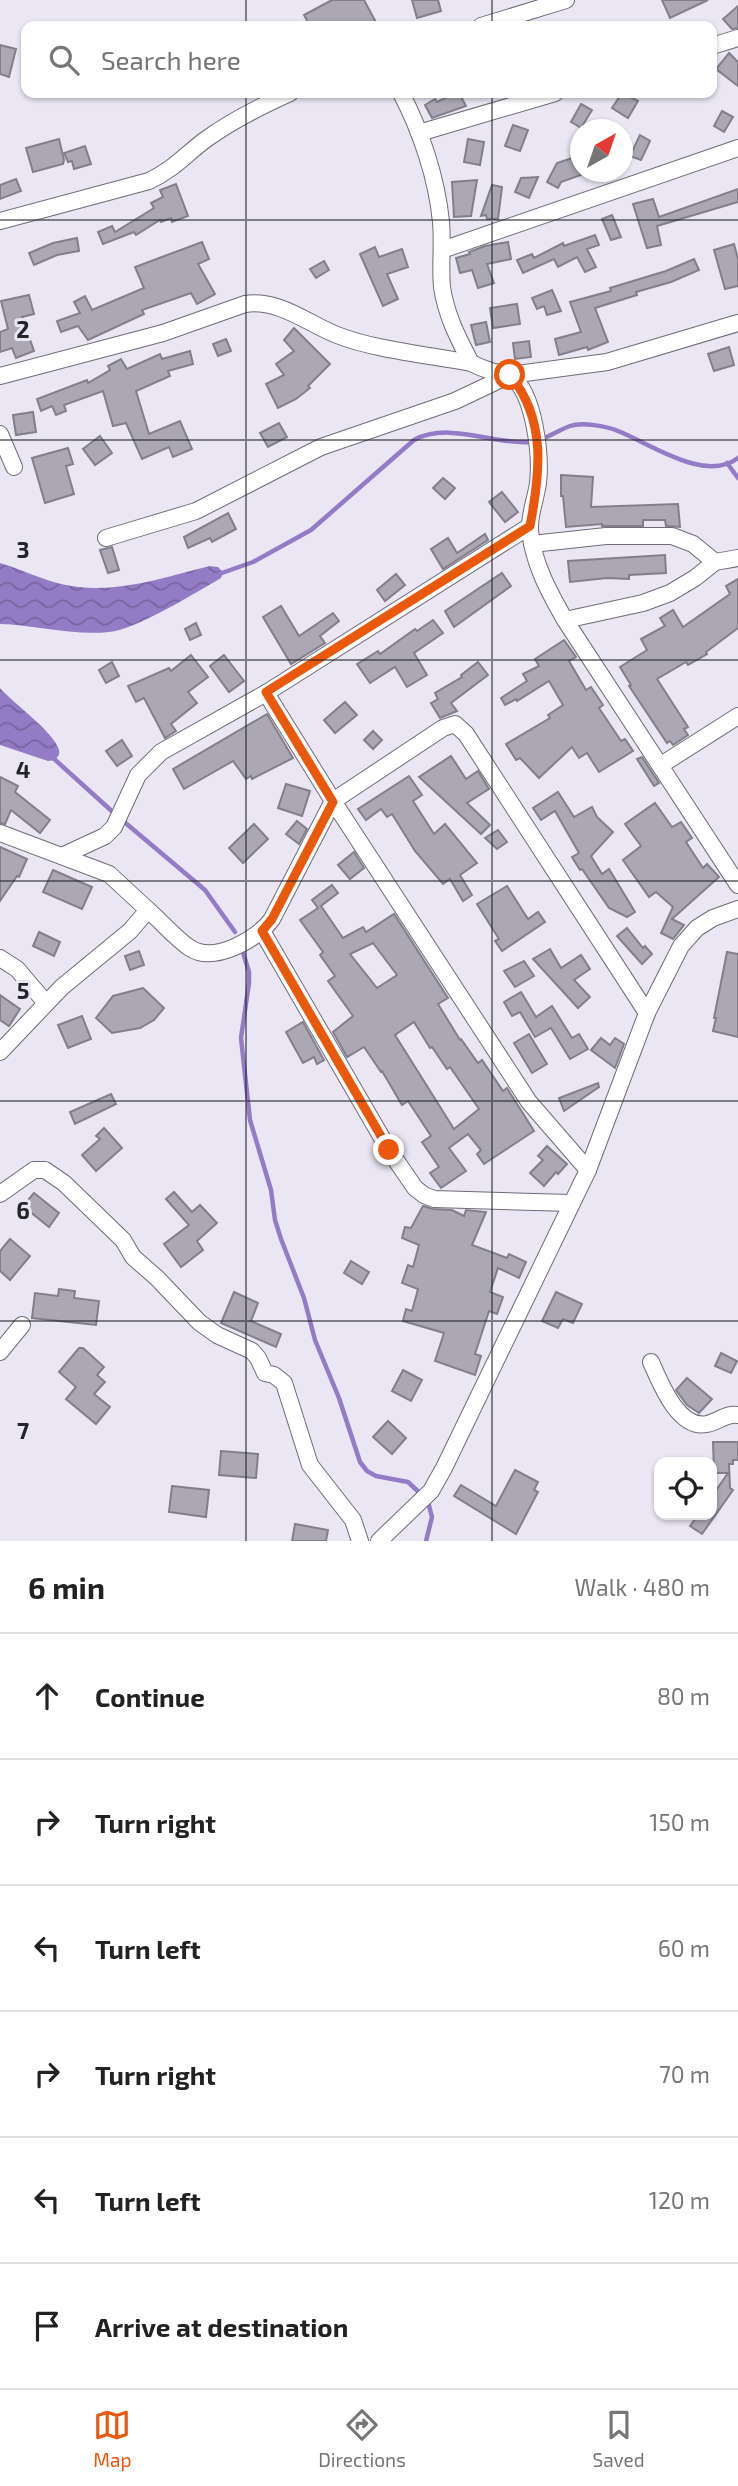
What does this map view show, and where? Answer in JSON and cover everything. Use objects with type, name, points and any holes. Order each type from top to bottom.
[{"type":"street","points":[[497,21],[566,0]]},
{"type":"street","points":[[717,44],[738,38]]},
{"type":"street","points":[[0,221],[149,181],[167,173],[202,142],[228,125],[280,98]]},
{"type":"street","points":[[403,98],[419,133],[436,191],[441,221],[442,286],[447,313],[471,363]]},
{"type":"street","points":[[419,133],[538,98]]},
{"type":"street","points":[[442,250],[738,148]]},
{"type":"street","points":[[0,376],[163,333],[257,302],[298,316],[337,335],[471,363],[510,375],[522,390],[531,409],[539,461],[530,526],[532,544],[544,583],[565,620],[738,885]]},
{"type":"street","points":[[106,538],[196,511],[321,447],[455,401],[510,375],[607,362],[738,323]]},
{"type":"street","points":[[0,434],[13,467]]},
{"type":"street","points":[[62,856],[105,836],[114,827],[138,775],[161,752],[266,692],[530,526]]},
{"type":"street","points":[[532,544],[606,536],[672,536],[693,544],[715,562]]},
{"type":"street","points":[[565,620],[643,603],[670,593],[715,562],[738,558]]},
{"type":"street","points":[[266,692],[333,802],[529,1102],[588,1170]]},
{"type":"street","points":[[661,765],[738,716]]},
{"type":"street","points":[[0,833],[109,874],[191,949],[206,954],[244,944],[262,931],[272,919],[333,802],[443,728],[456,724],[466,734],[647,1013]]},
{"type":"street","points":[[379,1541],[431,1491],[444,1468],[588,1170],[647,1013],[681,946],[697,928],[713,918],[738,909]]},
{"type":"street","points":[[0,1052],[46,1003],[130,931],[148,910]]},
{"type":"street","points":[[262,931],[389,1150],[415,1188],[434,1199],[571,1203]]},
{"type":"street","points":[[0,958],[33,985],[46,1003]]},
{"type":"street","points":[[0,1194],[34,1170],[46,1170],[123,1240],[133,1257],[199,1322],[217,1335],[252,1350],[264,1373],[274,1375],[284,1383],[310,1465],[353,1520],[360,1541]]},
{"type":"street","points":[[0,1352],[22,1325]]},
{"type":"street","points":[[651,1362],[666,1396],[677,1411],[691,1422],[709,1424],[732,1414],[738,1415]]},
{"type":"water","points":[[0,563],[61,584],[99,588],[136,584],[210,566],[218,567],[223,572],[221,578],[134,625],[109,632],[82,633],[0,624]]},
{"type":"water","points":[[0,688],[50,735],[59,750],[55,760],[48,761],[0,745]]},
{"type":"building","points":[[332,0],[364,0],[375,21],[307,21],[304,15]]},
{"type":"building","points":[[412,0],[438,0],[441,11],[417,18]]},
{"type":"building","points":[[662,0],[708,0],[670,18]]},
{"type":"building","points":[[738,6],[738,28],[732,29],[723,19]]},
{"type":"building","points":[[0,45],[16,49],[9,77],[0,74]]},
{"type":"building","points":[[729,53],[738,62],[738,86],[717,70]]},
{"type":"building","points":[[445,98],[462,98],[466,106],[432,118],[425,105],[435,99],[437,102]]},
{"type":"building","points":[[619,98],[638,101],[628,118],[612,108]]},
{"type":"building","points":[[581,104],[592,110],[586,119],[573,119]]},
{"type":"building","points":[[722,111],[733,117],[724,132],[714,126]]},
{"type":"building","points":[[513,125],[528,130],[520,151],[505,146]]},
{"type":"building","points":[[640,135],[650,141],[641,160],[633,157],[633,150]]},
{"type":"building","points":[[59,139],[63,164],[33,172],[26,148]]},
{"type":"building","points":[[468,139],[484,142],[480,165],[464,162]]},
{"type":"building","points":[[85,146],[91,164],[74,169],[72,161],[68,162],[64,153]]},
{"type":"building","points":[[570,159],[570,179],[561,182],[558,188],[547,182],[557,163]]},
{"type":"building","points":[[538,177],[529,198],[515,192],[521,178]]},
{"type":"building","points":[[16,179],[21,191],[0,199],[0,185]]},
{"type":"building","points":[[477,180],[471,216],[454,217],[452,182]]},
{"type":"building","points":[[176,184],[188,216],[172,222],[171,218],[161,222],[160,220],[136,235],[134,232],[103,244],[98,232],[112,226],[115,232],[154,208],[151,203],[163,197],[160,190]]},
{"type":"building","points":[[492,185],[502,187],[498,219],[481,216]]},
{"type":"building","points":[[738,189],[738,202],[657,226],[661,245],[647,248],[633,204],[653,199],[659,217]]},
{"type":"building","points":[[612,215],[621,237],[611,240],[602,219]]},
{"type":"building","points":[[595,235],[599,245],[587,249],[596,267],[585,272],[577,257],[558,267],[554,259],[523,273],[517,260],[532,254],[534,258],[563,243],[564,246]]},
{"type":"building","points":[[77,238],[79,251],[57,255],[34,265],[29,253],[53,243]]},
{"type":"building","points":[[202,242],[209,259],[198,264],[215,294],[197,304],[191,293],[142,310],[144,314],[88,340],[78,326],[61,332],[57,321],[80,313],[74,302],[85,296],[92,310],[144,288],[135,267]]},
{"type":"building","points":[[508,242],[511,259],[487,264],[494,283],[478,288],[472,270],[460,273],[456,258],[485,246]]},
{"type":"building","points":[[734,244],[738,259],[738,286],[725,289],[714,250]]},
{"type":"building","points":[[375,247],[379,257],[402,249],[408,267],[387,274],[398,299],[383,306],[360,254]]},
{"type":"building","points":[[694,259],[699,270],[636,292],[637,295],[595,308],[608,342],[588,350],[587,347],[559,355],[555,339],[581,332],[570,302],[611,291],[610,288],[666,271]]},
{"type":"building","points":[[324,261],[329,270],[316,278],[310,269]]},
{"type":"building","points":[[552,290],[561,311],[547,315],[544,306],[537,309],[532,298]]},
{"type":"building","points":[[29,295],[34,314],[22,317],[34,351],[16,358],[12,348],[0,352],[0,332],[8,329],[1,301]]},
{"type":"building","points":[[517,304],[520,324],[493,328],[490,308]]},
{"type":"building","points":[[486,322],[490,342],[476,345],[471,325]]},
{"type":"building","points":[[294,328],[330,364],[308,386],[310,388],[278,408],[266,384],[284,375],[276,364],[294,351],[284,340]]},
{"type":"building","points":[[226,339],[231,351],[218,356],[213,344]]},
{"type":"building","points":[[529,341],[531,357],[515,359],[513,343]]},
{"type":"building","points":[[729,347],[734,365],[714,371],[708,354]]},
{"type":"building","points":[[190,351],[193,364],[168,371],[170,376],[136,391],[149,434],[180,421],[192,449],[173,457],[169,447],[142,459],[126,423],[113,426],[103,391],[64,405],[66,411],[56,415],[52,406],[41,411],[37,399],[87,380],[88,383],[110,370],[108,366],[121,359],[127,369],[160,354],[162,359]]},
{"type":"building","points":[[33,412],[36,432],[16,435],[13,415]]},
{"type":"building","points":[[279,423],[287,437],[268,447],[260,433]]},
{"type":"building","points":[[100,436],[112,453],[95,465],[83,449]]},
{"type":"building","points":[[68,448],[73,464],[66,466],[74,494],[45,503],[32,458]]},
{"type":"building","points":[[561,475],[593,477],[591,507],[678,504],[680,527],[666,526],[665,520],[643,520],[643,526],[602,524],[566,527]]},
{"type":"building","points":[[443,478],[455,488],[445,499],[433,488]]},
{"type":"building","points":[[502,492],[518,512],[505,522],[489,502]]},
{"type":"building","points":[[228,513],[236,529],[212,542],[210,538],[188,548],[184,537]]},
{"type":"building","points":[[485,534],[488,540],[443,569],[431,549],[448,538],[457,553]]},
{"type":"building","points":[[112,547],[119,570],[108,573],[100,550]]},
{"type":"building","points":[[665,555],[666,573],[629,575],[629,579],[607,578],[570,582],[568,561]]},
{"type":"building","points":[[502,573],[511,586],[454,627],[445,611]]},
{"type":"building","points":[[396,574],[405,585],[385,601],[377,590]]},
{"type":"building","points":[[738,579],[738,628],[706,652],[707,654],[688,665],[686,662],[657,679],[688,727],[684,729],[688,735],[673,745],[670,741],[667,743],[629,686],[631,685],[620,667],[647,650],[641,639],[665,626],[660,618],[673,610],[683,627],[730,594],[726,586]]},
{"type":"building","points":[[281,606],[299,636],[333,613],[339,621],[320,636],[325,643],[291,664],[263,617]]},
{"type":"building","points":[[433,620],[443,633],[414,653],[427,675],[407,687],[395,667],[370,683],[357,664],[378,651],[380,654],[415,629],[417,631]]},
{"type":"building","points":[[196,623],[201,635],[190,640],[185,629]]},
{"type":"building","points":[[564,640],[576,657],[569,661],[586,690],[591,687],[603,705],[599,708],[621,741],[625,739],[633,751],[599,772],[587,753],[579,758],[572,747],[539,778],[520,758],[516,760],[506,744],[550,718],[548,715],[563,705],[549,681],[517,701],[516,699],[505,705],[501,698],[527,681],[523,674],[539,666],[535,659]]},
{"type":"building","points":[[191,655],[208,677],[188,692],[197,703],[171,724],[176,731],[165,738],[144,698],[136,702],[128,686],[169,668],[171,671]]},
{"type":"building","points":[[224,655],[244,681],[229,692],[210,666]]},
{"type":"building","points":[[112,662],[119,676],[106,683],[99,670]]},
{"type":"building","points":[[478,662],[488,675],[451,703],[457,711],[440,718],[431,703],[438,699],[435,693],[462,677],[461,675]]},
{"type":"building","points":[[345,702],[357,715],[335,733],[324,720]]},
{"type":"building","points":[[267,714],[293,758],[252,779],[251,776],[246,779],[233,761],[184,789],[173,769]]},
{"type":"building","points":[[373,731],[382,740],[373,749],[364,740]]},
{"type":"building","points":[[122,740],[132,756],[117,766],[106,751]]},
{"type":"building","points":[[451,756],[466,779],[478,771],[489,789],[467,803],[490,825],[481,834],[419,777]]},
{"type":"building","points":[[642,757],[659,783],[654,786],[637,759]]},
{"type":"building","points":[[409,776],[422,795],[413,801],[434,834],[445,824],[477,863],[460,875],[472,895],[463,901],[450,879],[443,884],[415,851],[392,814],[387,817],[381,809],[366,820],[358,809]]},
{"type":"building","points":[[0,777],[18,786],[15,792],[50,820],[40,833],[11,810],[5,824],[0,823]]},
{"type":"building","points":[[286,784],[310,791],[302,816],[278,808]]},
{"type":"building","points":[[558,792],[574,817],[592,807],[597,817],[613,832],[591,856],[602,874],[609,869],[635,912],[627,917],[609,908],[582,869],[580,870],[572,857],[579,853],[555,811],[541,820],[533,808]]},
{"type":"building","points":[[655,803],[672,827],[681,822],[692,838],[686,842],[703,868],[707,864],[719,877],[672,919],[684,925],[673,939],[661,933],[673,907],[656,892],[649,897],[623,860],[641,846],[625,824]]},
{"type":"building","points":[[297,821],[307,829],[299,844],[286,834]]},
{"type":"building","points":[[254,824],[268,839],[243,863],[229,848]]},
{"type":"building","points":[[498,830],[507,842],[497,849],[485,838]]},
{"type":"building","points":[[0,847],[27,859],[19,877],[17,876],[0,901]]},
{"type":"building","points":[[354,852],[364,868],[350,879],[338,865]]},
{"type":"building","points":[[53,870],[92,887],[82,909],[43,892]]},
{"type":"building","points":[[332,885],[338,893],[321,906],[343,938],[363,927],[366,932],[394,914],[448,998],[438,1004],[460,1040],[478,1063],[482,1060],[503,1091],[507,1088],[534,1131],[484,1164],[477,1154],[481,1150],[468,1134],[449,1148],[466,1171],[441,1188],[430,1173],[439,1167],[422,1142],[431,1136],[408,1101],[402,1105],[364,1047],[347,1057],[333,1032],[353,1016],[328,981],[335,976],[320,955],[323,952],[300,920],[318,908],[312,900]],"holes":[[[373,943],[397,975],[377,988],[350,954]],[[414,1022],[430,1048],[432,1047],[447,1069],[450,1067],[479,1109],[454,1129],[395,1035]]]},
{"type":"building","points":[[507,886],[528,919],[538,912],[545,922],[502,951],[495,941],[499,939],[477,904]]},
{"type":"building","points":[[627,928],[643,948],[645,946],[652,954],[642,964],[617,936]]},
{"type":"building","points":[[39,932],[60,942],[54,956],[33,946]]},
{"type":"building","points":[[550,949],[561,968],[581,955],[590,969],[574,980],[590,997],[578,1008],[533,959]]},
{"type":"building","points":[[139,951],[144,965],[130,970],[125,956]]},
{"type":"building","points":[[727,952],[738,954],[738,1037],[713,1031]]},
{"type":"building","points":[[524,961],[534,976],[515,987],[504,971]]},
{"type":"building","points":[[143,988],[164,1008],[154,1020],[140,1028],[112,1033],[96,1018],[113,996]]},
{"type":"building","points":[[521,992],[536,1017],[552,1006],[572,1038],[579,1034],[588,1049],[570,1059],[551,1028],[535,1037],[520,1012],[512,1016],[504,1002]]},
{"type":"building","points":[[0,995],[20,1009],[9,1026],[0,1020]]},
{"type":"building","points":[[82,1016],[91,1039],[68,1048],[58,1025]]},
{"type":"building","points":[[303,1022],[324,1060],[317,1064],[314,1057],[303,1063],[286,1032]]},
{"type":"building","points":[[529,1034],[547,1064],[532,1073],[514,1043]]},
{"type":"building","points":[[601,1038],[610,1045],[615,1038],[624,1044],[615,1068],[591,1050]]},
{"type":"building","points":[[598,1083],[599,1087],[564,1111],[559,1098]]},
{"type":"building","points":[[111,1094],[116,1104],[75,1124],[70,1112]]},
{"type":"building","points":[[104,1128],[122,1148],[96,1171],[82,1155],[100,1139],[96,1136]]},
{"type":"building","points":[[547,1146],[567,1164],[544,1186],[530,1173],[543,1160],[538,1156]]},
{"type":"building","points":[[174,1192],[192,1212],[200,1205],[217,1223],[197,1241],[203,1250],[181,1267],[164,1244],[189,1225],[166,1199]]},
{"type":"building","points":[[34,1193],[59,1213],[49,1227],[23,1206]]},
{"type":"building","points":[[423,1206],[452,1210],[464,1216],[466,1210],[486,1212],[472,1245],[507,1258],[509,1254],[526,1262],[519,1278],[498,1268],[490,1292],[503,1297],[497,1314],[489,1311],[475,1354],[481,1356],[475,1375],[435,1361],[444,1333],[403,1321],[406,1309],[412,1311],[418,1289],[402,1283],[408,1265],[413,1267],[419,1245],[402,1238],[405,1227],[411,1228]]},
{"type":"building","points":[[10,1239],[30,1256],[10,1280],[0,1271],[0,1251]]},
{"type":"building","points":[[351,1261],[369,1272],[362,1284],[344,1273]]},
{"type":"building","points":[[59,1289],[75,1291],[74,1298],[99,1301],[96,1325],[32,1318],[35,1293],[58,1296]]},
{"type":"building","points":[[234,1292],[258,1303],[251,1321],[281,1334],[276,1347],[221,1323]]},
{"type":"building","points":[[556,1292],[582,1304],[573,1323],[563,1319],[558,1328],[542,1321]]},
{"type":"building","points":[[79,1348],[83,1348],[104,1367],[97,1375],[105,1382],[94,1394],[110,1407],[96,1424],[66,1399],[76,1387],[59,1372]]},
{"type":"building","points":[[721,1353],[737,1361],[731,1373],[715,1366]]},
{"type":"building","points":[[403,1370],[422,1380],[411,1401],[392,1391]]},
{"type":"building","points":[[687,1378],[712,1399],[699,1413],[687,1405],[676,1390]]},
{"type":"building","points":[[388,1421],[406,1438],[392,1454],[373,1437]]},
{"type":"building","points":[[713,1442],[738,1442],[738,1460],[729,1464],[730,1488],[733,1490],[717,1513],[717,1489],[728,1473],[717,1473],[717,1457],[713,1457]]},
{"type":"building","points":[[221,1451],[258,1454],[256,1478],[219,1475]]},
{"type":"building","points":[[515,1470],[538,1482],[534,1490],[538,1492],[516,1534],[454,1496],[461,1485],[496,1506]]},
{"type":"building","points":[[172,1486],[209,1490],[206,1517],[169,1512]]},
{"type":"building","points":[[694,1520],[712,1520],[702,1534],[690,1526]]},
{"type":"building","points":[[295,1524],[328,1530],[326,1541],[292,1541]]},
{"type":"waterway","points":[[219,574],[253,562],[311,530],[414,440],[428,435],[456,433],[530,442],[570,426],[601,426],[694,464],[725,465],[738,458]]},
{"type":"waterway","points":[[727,463],[738,478]]},
{"type":"waterway","points":[[52,757],[115,814]]},
{"type":"waterway","points":[[122,820],[205,890],[235,932]]},
{"type":"waterway","points":[[242,949],[249,972],[241,1038],[250,1120],[271,1190],[281,1239],[360,1462],[367,1471],[376,1476],[408,1482],[422,1495]]},
{"type":"waterway","points":[[426,1541],[432,1517],[428,1502]]},
{"type":"route","points":[[389,1150],[262,931],[272,919],[333,802],[266,692],[530,526],[539,461],[531,409],[522,390],[510,375]]}]
